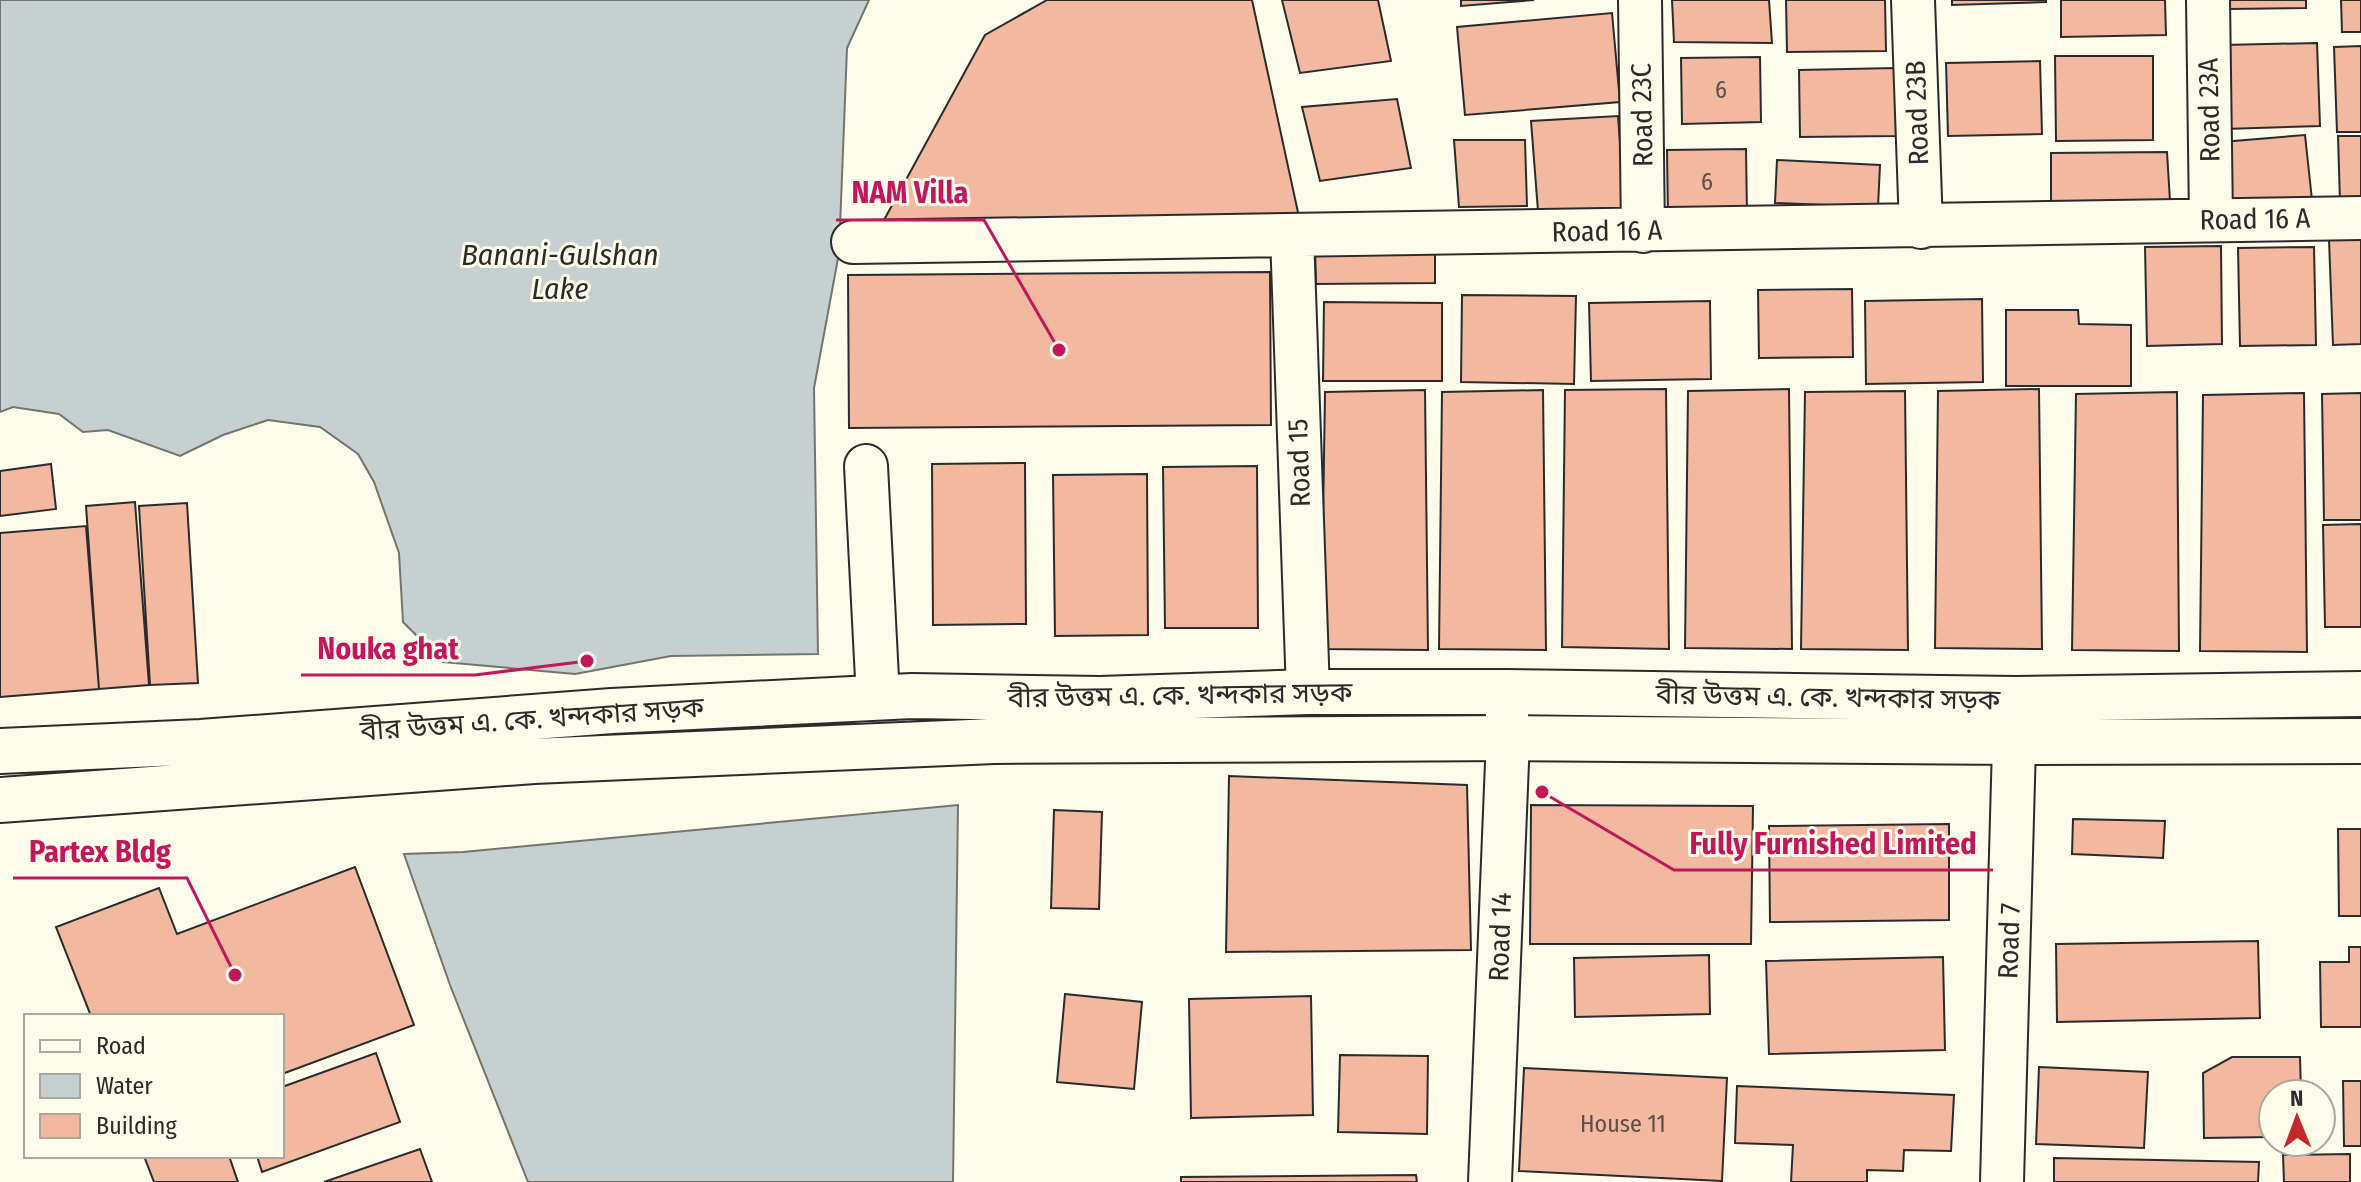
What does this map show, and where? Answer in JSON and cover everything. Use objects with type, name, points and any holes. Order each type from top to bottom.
[{"type":"main road","name":"বীর উত্তম এ. কে. খন্দকার সড়ক","points":[[0,751],[201,742],[612,711],[878,698],[1100,699],[1308,692],[2015,699],[2361,694]]},
{"type":"main road","name":"বীর উত্তম এ. কে. খন্দকার সড়ক","points":[[0,800],[534,761],[994,741],[1508,738],[2361,741]]},
{"type":"street","name":"Road 23C","points":[[1640,0],[1643,231]]},
{"type":"street","name":"Road 23B","points":[[1913,0],[1921,227]]},
{"type":"street","name":"Road 23A","points":[[2208,0],[2211,219]]},
{"type":"street","name":"Road 16 A","points":[[853,242],[2361,218]]},
{"type":"street","name":"Road 15","points":[[1292,235],[1308,692]]},
{"type":"street","points":[[866,466],[878,698]]},
{"type":"street","name":"Road 14","points":[[1490,1182],[1508,738],[1506,692]]},
{"type":"street","name":"Road 7","points":[[2002,1182],[2015,699]]},
{"type":"water","name":"Banani-Gulshan Lake","points":[[0,0],[869,0],[847,48],[839,253],[814,388],[818,654],[671,656],[575,674],[443,662],[403,622],[399,553],[374,482],[358,454],[320,427],[268,420],[223,435],[180,456],[108,430],[83,432],[59,414],[13,407],[0,412]]},
{"type":"water","points":[[958,805],[953,1182],[528,1182],[450,985],[404,854],[463,852]]},
{"type":"building","points":[[1047,0],[1252,0],[1299,217],[884,220],[985,35]]},
{"type":"building","points":[[1282,0],[1378,0],[1391,61],[1300,73]]},
{"type":"building","points":[[1461,0],[1534,0],[1461,6]]},
{"type":"building","points":[[1672,0],[1769,0],[1772,43],[1674,42]]},
{"type":"building","points":[[1786,0],[1885,0],[1886,51],[1787,52]]},
{"type":"building","points":[[1952,0],[2046,0],[2046,2],[1952,5]]},
{"type":"building","points":[[2061,0],[2165,0],[2166,35],[2061,37]]},
{"type":"building","points":[[2229,0],[2306,0],[2306,8],[2229,9]]},
{"type":"building","points":[[2341,0],[2361,0],[2361,32],[2342,32]]},
{"type":"building","points":[[1612,13],[1620,102],[1465,115],[1457,27]]},
{"type":"building","points":[[2317,43],[2320,126],[2225,129],[2223,45]]},
{"type":"building","points":[[2361,46],[2361,132],[2337,132],[2334,47]]},
{"type":"building","points":[[2055,56],[2153,56],[2153,140],[2056,141]]},
{"type":"building","points":[[1760,57],[1761,122],[1682,124],[1681,58]]},
{"type":"building","points":[[2040,61],[2042,134],[1948,136],[1946,63]]},
{"type":"building","points":[[1895,68],[1896,136],[1800,137],[1799,70]]},
{"type":"building","points":[[1397,99],[1411,168],[1320,181],[1302,107]]},
{"type":"building","points":[[1618,116],[1625,212],[1538,211],[1531,121]]},
{"type":"building","points":[[2305,135],[2312,200],[2228,208],[2222,142]]},
{"type":"building","points":[[2338,136],[2361,136],[2361,201],[2340,202]]},
{"type":"building","points":[[1454,140],[1525,140],[1527,206],[1459,207]]},
{"type":"building","points":[[1746,149],[1747,214],[1668,216],[1667,150]]},
{"type":"building","points":[[2167,152],[2170,201],[2051,205],[2051,153]]},
{"type":"building","points":[[1777,160],[1880,165],[1878,207],[1775,203]]},
{"type":"building","points":[[2361,239],[2361,344],[2333,345],[2329,240]]},
{"type":"building","points":[[1435,246],[1435,283],[1316,284],[1315,247]]},
{"type":"building","points":[[2221,246],[2222,344],[2147,346],[2145,247]]},
{"type":"building","points":[[2314,247],[2316,345],[2240,346],[2238,248]]},
{"type":"building","points":[[1270,272],[1271,425],[849,428],[848,275]]},
{"type":"building","points":[[1852,289],[1853,357],[1759,358],[1758,290]]},
{"type":"building","points":[[1462,295],[1576,296],[1574,384],[1461,382]]},
{"type":"building","points":[[1982,299],[1983,382],[1866,384],[1865,301]]},
{"type":"building","points":[[1710,301],[1711,379],[1591,381],[1589,303]]},
{"type":"building","points":[[1324,302],[1442,303],[1442,381],[1323,381]]},
{"type":"building","points":[[2006,310],[2078,310],[2079,324],[2131,325],[2131,386],[2006,386]]},
{"type":"building","points":[[1666,389],[1669,649],[1562,647],[1565,390]]},
{"type":"building","points":[[1789,389],[1792,649],[1685,648],[1688,391]]},
{"type":"building","points":[[2039,389],[2042,649],[1935,648],[1938,391]]},
{"type":"building","points":[[1425,390],[1428,650],[1321,649],[1325,392]]},
{"type":"building","points":[[1543,390],[1546,650],[1439,649],[1442,392]]},
{"type":"building","points":[[1905,391],[1908,650],[1801,649],[1805,392]]},
{"type":"building","points":[[2177,392],[2179,651],[2072,650],[2076,394]]},
{"type":"building","points":[[2304,393],[2307,652],[2200,651],[2203,395]]},
{"type":"building","points":[[2361,393],[2361,520],[2324,520],[2322,394]]},
{"type":"building","points":[[1025,463],[1026,624],[933,625],[932,464]]},
{"type":"building","points":[[51,464],[56,509],[0,516],[0,471]]},
{"type":"building","points":[[1257,466],[1258,628],[1165,628],[1163,467]]},
{"type":"building","points":[[1147,474],[1148,635],[1055,636],[1053,475]]},
{"type":"building","points":[[135,502],[149,685],[99,689],[86,506]]},
{"type":"building","points":[[187,503],[198,683],[150,685],[139,506]]},
{"type":"building","points":[[2361,524],[2361,627],[2325,627],[2323,525]]},
{"type":"building","points":[[86,526],[99,689],[0,697],[0,533]]},
{"type":"building","points":[[1229,776],[1467,785],[1471,950],[1226,952]]},
{"type":"building","points":[[1531,805],[1753,806],[1751,944],[1530,944]]},
{"type":"building","points":[[1054,810],[1102,812],[1099,909],[1051,908]]},
{"type":"building","points":[[2073,819],[2165,821],[2163,858],[2072,854]]},
{"type":"building","points":[[1949,824],[1949,920],[1770,922],[1769,826]]},
{"type":"building","points":[[2338,829],[2361,829],[2361,916],[2339,916]]},
{"type":"building","points":[[355,867],[414,1025],[284,1073],[284,1014],[90,1014],[56,927],[159,888],[177,934]]},
{"type":"building","points":[[2258,941],[2260,1018],[2057,1022],[2056,944]]},
{"type":"building","points":[[2349,947],[2361,947],[2361,1027],[2321,1027],[2320,962],[2349,962]]},
{"type":"building","points":[[1709,955],[1710,1014],[1575,1017],[1574,958]]},
{"type":"building","points":[[1943,957],[1945,1050],[1769,1054],[1766,961]]},
{"type":"building","points":[[1065,994],[1142,1002],[1134,1089],[1057,1082]]},
{"type":"building","points":[[1311,996],[1313,1115],[1191,1118],[1189,999]]},
{"type":"building","points":[[376,1053],[400,1122],[262,1172],[258,1158],[284,1158],[284,1086]]},
{"type":"building","points":[[1340,1055],[1428,1056],[1427,1134],[1338,1132]]},
{"type":"building","points":[[2232,1057],[2300,1057],[2301,1078],[2257,1078],[2257,1137],[2204,1138],[2203,1073]]},
{"type":"building","points":[[2039,1067],[2148,1072],[2144,1148],[2036,1144]]},
{"type":"building","points":[[1524,1068],[1727,1078],[1722,1181],[1519,1171]]},
{"type":"building","points":[[2343,1081],[2361,1081],[2361,1146],[2344,1146]]},
{"type":"building","points":[[1737,1086],[1954,1095],[1951,1151],[1904,1150],[1903,1171],[1867,1170],[1867,1182],[1791,1182],[1793,1145],[1735,1143]]},
{"type":"building","points":[[420,1149],[432,1182],[324,1182]]},
{"type":"building","points":[[2337,1154],[2350,1154],[2350,1182],[2284,1182],[2283,1158],[2337,1158]]},
{"type":"building","points":[[145,1158],[230,1158],[238,1182],[154,1182]]},
{"type":"building","points":[[2054,1158],[2259,1162],[2258,1182],[2054,1182]]},
{"type":"building","points":[[1416,1175],[1417,1182],[1181,1182],[1181,1177]]},
{"type":"place","name":"NAM Villa","points":[[1059,350]]},
{"type":"place","name":"Nouka ghat","points":[[587,661]]},
{"type":"place","name":"Fully Furnished Limited","points":[[1542,792]]},
{"type":"place","name":"Partex Bldg","points":[[235,975]]}]
